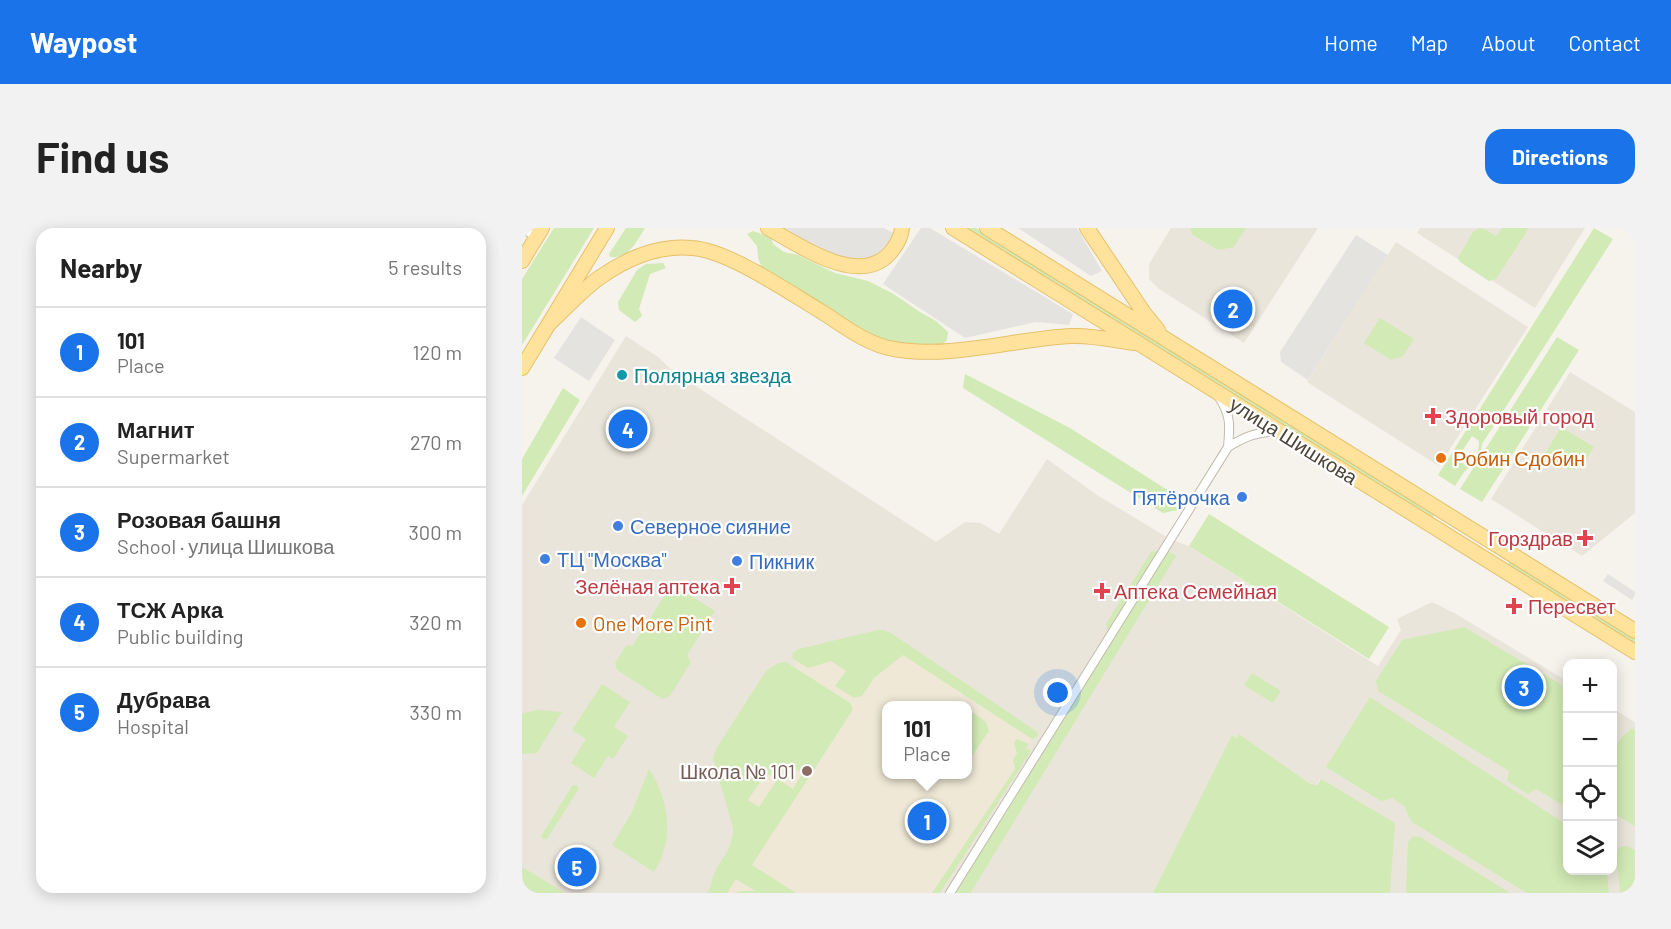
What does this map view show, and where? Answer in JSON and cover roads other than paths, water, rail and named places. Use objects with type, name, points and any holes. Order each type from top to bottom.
[{"type":"main road","points":[[522,368],[607,228]]},
{"type":"main road","points":[[768,228],[825,258],[852,267],[880,262],[896,245],[902,228]]},
{"type":"main road","name":"улица Шишкова","points":[[953,228],[1635,651]]},
{"type":"main road","name":"улица Шишкова","points":[[987,228],[1635,631]]},
{"type":"main road","points":[[1087,228],[1144,314],[1167,341]]},
{"type":"main road","points":[[522,261],[539,232]]},
{"type":"main road","points":[[549,324],[597,279],[621,264],[648,252],[669,248],[693,248],[746,267],[867,340],[892,349],[946,350],[1073,336],[1141,344]]},
{"type":"main road","points":[[1435,527],[1444,512]]},
{"type":"main road","points":[[1499,567],[1508,552]]},
{"type":"street","points":[[522,229],[539,232]]},
{"type":"street","points":[[950,893],[1228,447],[1230,426],[1226,409],[1216,391]]},
{"type":"street","points":[[1228,447],[1245,437],[1261,432],[1280,431]]},
{"type":"place","name":"Магнит","points":[[1233,309]]},
{"type":"place","name":"Полярная звезда","points":[[622,375]]},
{"type":"place","name":"Здоровый город","points":[[1433,416]]},
{"type":"place","name":"ТСЖ Арка","points":[[628,429]]},
{"type":"place","name":"Робин Сдобин","points":[[1441,458]]},
{"type":"place","name":"Пятёрочка","points":[[1242,497]]},
{"type":"place","name":"Северное сияние","points":[[618,526]]},
{"type":"place","name":"Горздрав","points":[[1585,538]]},
{"type":"place","name":"ТЦ \"Москва\"","points":[[545,559]]},
{"type":"place","name":"Пикник","points":[[737,561]]},
{"type":"place","name":"Зелёная аптека","points":[[732,586]]},
{"type":"place","name":"Аптека Семейная","points":[[1102,591]]},
{"type":"place","name":"Пересвет","points":[[1514,606]]},
{"type":"place","name":"One More Pint","points":[[581,623]]},
{"type":"place","name":"Розовая башня","points":[[1524,687]]},
{"type":"place","name":"Школа № 101","points":[[807,771]]},
{"type":"place","name":"101","points":[[927,821]]},
{"type":"place","name":"Дубрава","points":[[577,867]]}]
